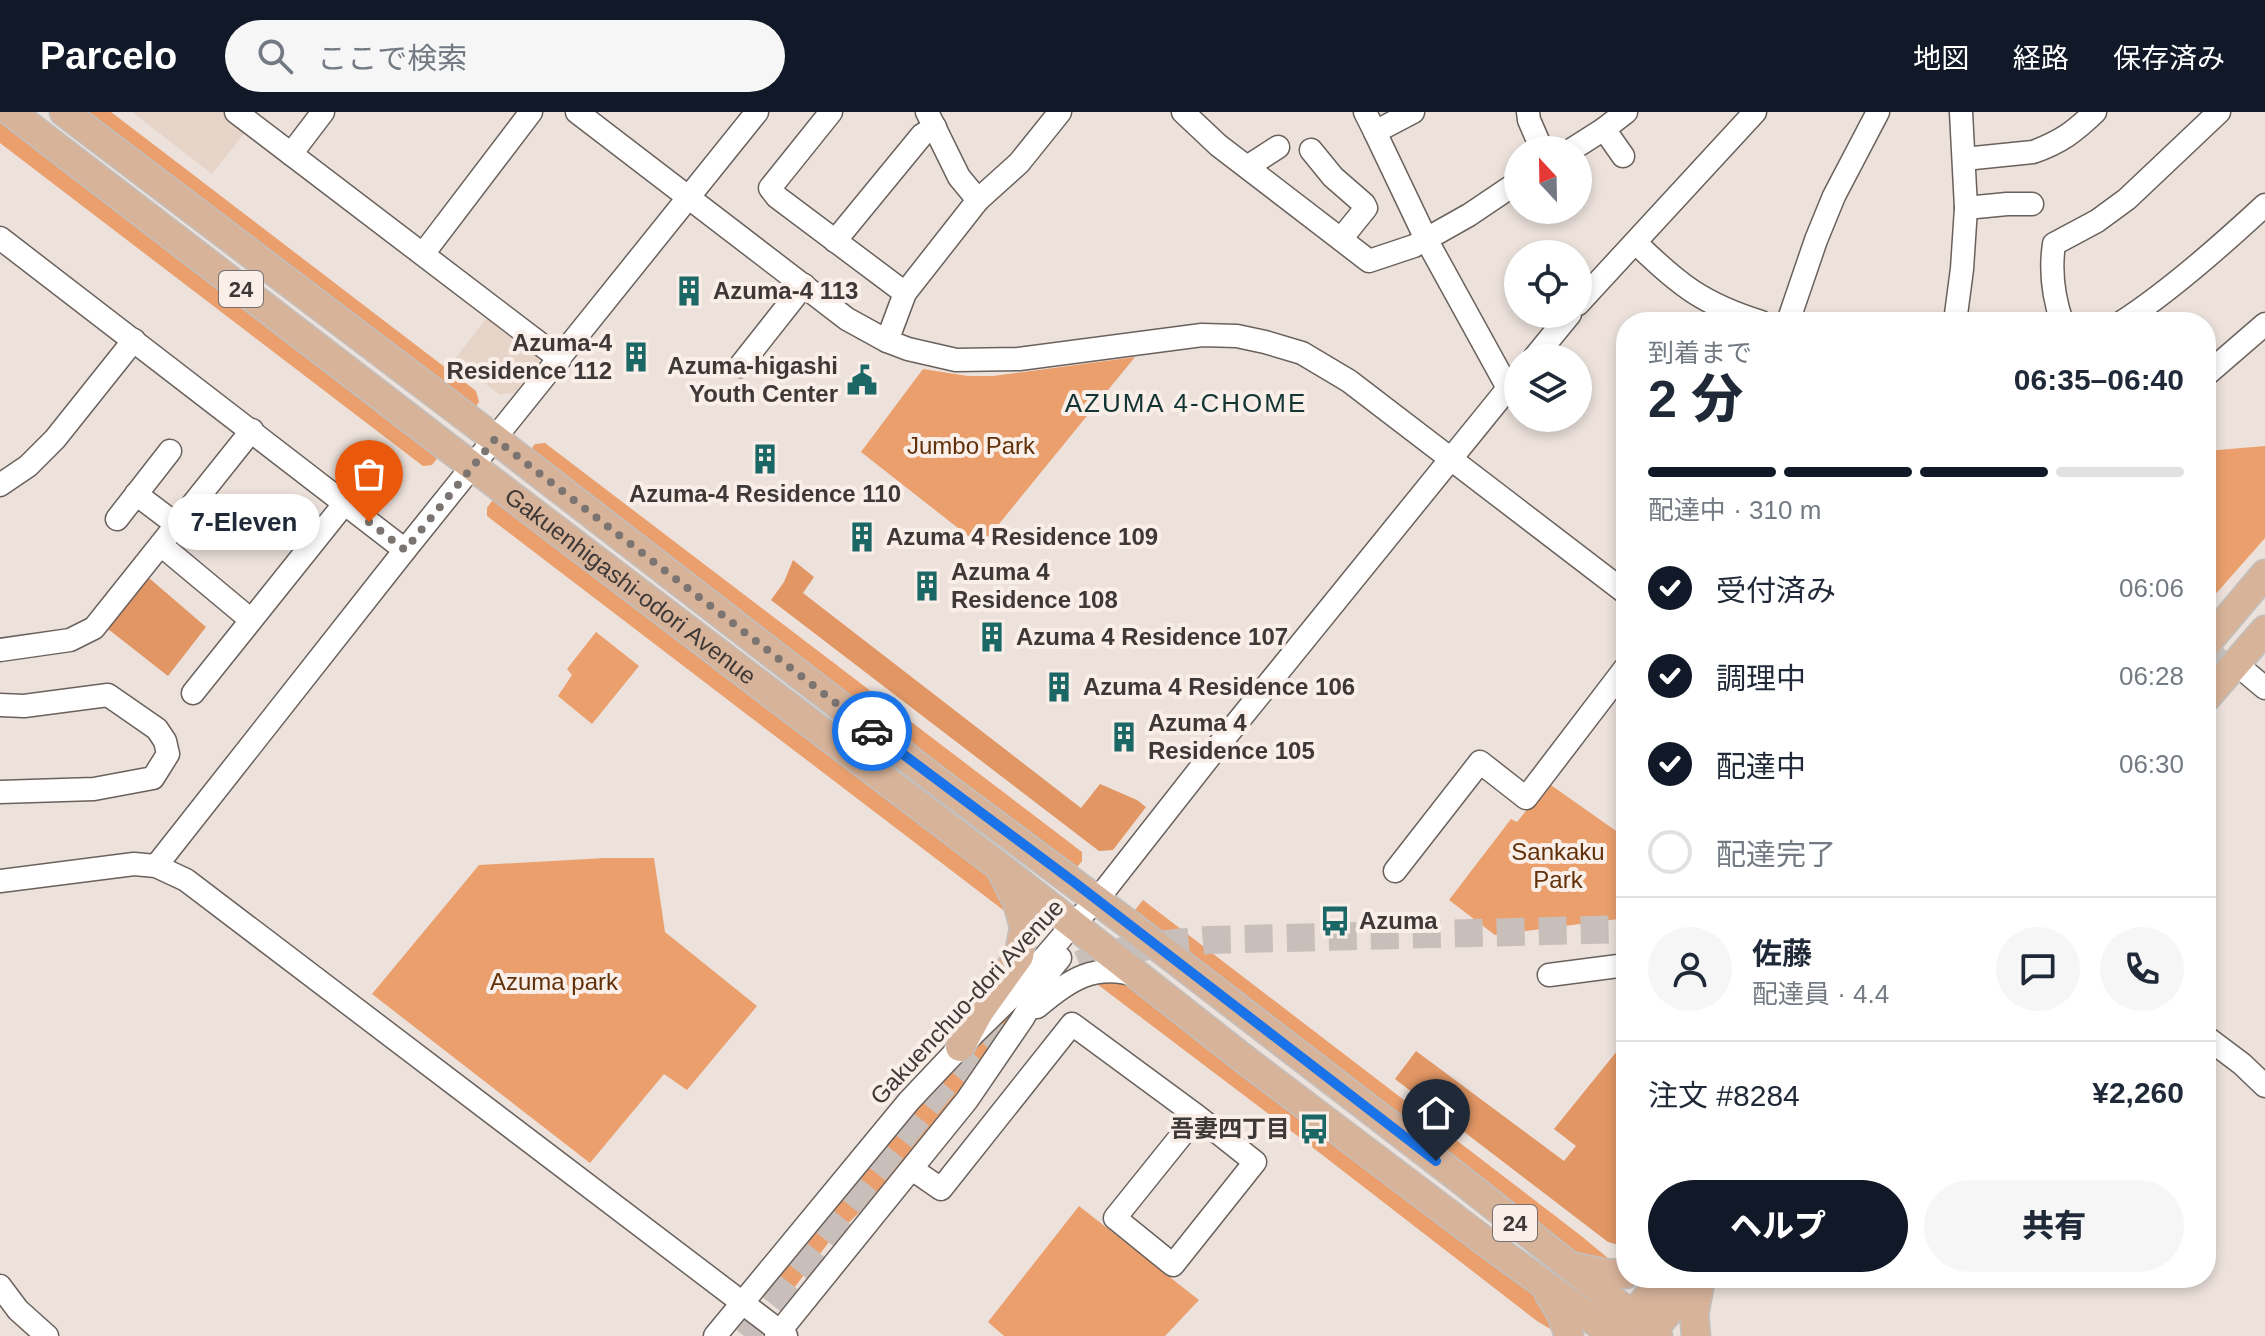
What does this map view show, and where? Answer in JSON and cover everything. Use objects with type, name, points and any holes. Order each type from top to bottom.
[{"type":"main road","name":"Gakuenhigashi-odori Avenue","points":[[11,112],[472,467],[1000,867],[1248,1062],[1542,1282]]},
{"type":"main road","name":"Gakuenhigashi-odori Avenue","points":[[64,112],[1097,900],[1570,1266]]},
{"type":"main road","points":[[2216,646],[2265,574]]},
{"type":"main road","points":[[2216,646],[2265,602]]},
{"type":"main road","points":[[2216,686],[2265,630]]},
{"type":"main road","points":[[960,1047],[979,1012],[1019,956],[1024,927],[1017,901],[1000,867]]},
{"type":"main road","points":[[1570,1266],[1616,1273]]},
{"type":"main road","name":"24","points":[[1570,1266],[1633,1332]]},
{"type":"main road","points":[[1542,1282],[1562,1315],[1569,1336]]},
{"type":"main road","name":"24","points":[[1542,1282],[1633,1332]]},
{"type":"main road","points":[[1633,1332],[1658,1288]]},
{"type":"main road","points":[[1633,1332],[1687,1288]]},
{"type":"main road","points":[[1696,1336],[1694,1314],[1698,1288]]},
{"type":"street","points":[[236,112],[560,359]]},
{"type":"street","points":[[291,154],[323,112]]},
{"type":"street","points":[[423,254],[531,112]]},
{"type":"street","points":[[577,112],[847,319],[908,349],[941,357],[980,361],[1019,359],[1202,335],[1237,336],[1302,353],[1327,366],[1616,585]]},
{"type":"street","points":[[156,866],[757,112]]},
{"type":"street","points":[[831,112],[770,188],[777,197],[905,293]]},
{"type":"street","points":[[887,341],[905,293],[978,200],[1019,163],[1060,112]]},
{"type":"street","points":[[1183,112],[1218,145],[1369,261],[1414,246],[1504,191]]},
{"type":"street","points":[[1413,112],[1370,122],[1426,239],[1504,367]]},
{"type":"street","points":[[1528,112],[1536,136]]},
{"type":"street","points":[[1592,137],[1626,112]]},
{"type":"street","points":[[1592,289],[1755,112]]},
{"type":"street","points":[[1791,312],[1834,196],[1878,112]]},
{"type":"street","points":[[1956,312],[1966,208],[1961,112]]},
{"type":"street","points":[[1964,159],[2033,152],[2065,139],[2095,112]]},
{"type":"street","points":[[2058,312],[2051,267],[2054,244],[2097,221],[2127,199],[2219,112]]},
{"type":"street","points":[[835,241],[922,135],[931,119]]},
{"type":"street","points":[[931,119],[959,177],[978,200]]},
{"type":"street","points":[[1604,129],[1623,156]]},
{"type":"street","points":[[1247,167],[1278,147]]},
{"type":"street","points":[[1311,150],[1333,177],[1366,208],[1341,239]]},
{"type":"street","points":[[1966,208],[2032,204]]},
{"type":"street","points":[[2136,312],[2265,205]]},
{"type":"street","points":[[2,242],[252,430],[405,550]]},
{"type":"street","points":[[1636,243],[1683,286],[1728,312]]},
{"type":"street","points":[[740,366],[804,285]]},
{"type":"street","points":[[2216,366],[2265,324]]},
{"type":"street","points":[[1545,344],[1559,328]]},
{"type":"street","points":[[0,485],[28,466],[55,439],[134,340]]},
{"type":"street","name":"Gakuenchuo-dori Avenue","points":[[781,1334],[967,1100],[1097,900],[1504,393]]},
{"type":"street","points":[[0,650],[70,640],[86,633],[102,619],[252,430]]},
{"type":"street","points":[[117,519],[170,451]]},
{"type":"street","points":[[136,494],[177,525]]},
{"type":"street","points":[[193,693],[345,503]]},
{"type":"street","points":[[161,545],[251,620]]},
{"type":"street","points":[[2247,673],[2265,688]]},
{"type":"street","points":[[1395,871],[1480,762],[1526,798],[1616,680]]},
{"type":"street","points":[[0,705],[24,706],[108,695],[157,729],[165,741],[168,754],[153,778],[94,789],[0,792]]},
{"type":"street","points":[[0,881],[134,864],[156,866],[175,874],[781,1334]]},
{"type":"street","name":"Gakuenchuo-dori Avenue","points":[[715,1336],[909,1101],[1078,927]]},
{"type":"street","points":[[1549,975],[1616,966]]},
{"type":"street","points":[[1023,1018],[1065,984],[1088,973],[1121,970],[1140,976]]},
{"type":"street","points":[[912,1169],[941,1189],[1072,1024],[1197,1116],[1255,1162],[1173,1265],[1115,1218],[1197,1116]]},
{"type":"street","points":[[2216,1044],[2265,1086]]},
{"type":"street","points":[[0,1286],[18,1310],[47,1336]]},
{"type":"shaded area","points":[[132,112],[222,112],[246,131],[212,174]]},
{"type":"shaded area","points":[[489,315],[538,353],[539,362],[515,393],[499,394],[454,360]]},
{"type":"shaded area","points":[[793,560],[814,577],[803,593],[1081,808],[1100,784],[1146,807],[1113,850],[1099,851],[771,600],[784,582]]},
{"type":"shaded area","points":[[149,578],[206,627],[168,676],[108,629]]},
{"type":"shaded area","points":[[1416,1051],[1564,1161],[1576,1146],[1554,1129],[1616,1052],[1616,1244],[1608,1242],[1395,1079]]},
{"type":"green space","points":[[81,112],[111,112],[476,391],[479,402],[473,411]]},
{"type":"green space","points":[[0,120],[439,456],[432,465],[423,466],[0,143]]},
{"type":"green space","name":"Jumbo Park","points":[[1135,357],[981,546],[861,452],[923,369],[968,376],[993,376]]},
{"type":"green space","points":[[545,443],[1082,852],[1082,861],[1074,871],[528,453],[535,444]]},
{"type":"green space","points":[[2265,446],[2265,538],[2216,594],[2216,450]]},
{"type":"green space","points":[[494,498],[979,868],[994,881],[1015,919],[487,516],[487,508]]},
{"type":"green space","points":[[596,632],[639,666],[592,724],[558,696],[572,675],[567,669]]},
{"type":"green space","name":"Sankaku Park","points":[[1548,783],[1616,831],[1616,919],[1495,935],[1449,900],[1511,819],[1517,822]]},
{"type":"green space","name":"Azuma park","points":[[654,858],[665,932],[757,1006],[687,1090],[664,1074],[590,1163],[372,994],[479,865]]},
{"type":"green space","points":[[1143,900],[1580,1235],[1616,1268],[1600,1266],[1569,1250],[1131,915]]},
{"type":"green space","points":[[1093,981],[1124,982],[1547,1304],[1562,1336],[1537,1321]]},
{"type":"green space","points":[[1029,992],[969,1079],[882,1190],[829,1242],[794,1288],[785,1293],[776,1286],[779,1275],[920,1100]]},
{"type":"green space","points":[[1079,1206],[1199,1300],[1165,1336],[1004,1336],[988,1322]]},
{"type":"tunnel","points":[[2216,659],[2226,648]]},
{"type":"tunnel","points":[[744,1336],[974,1049],[1020,1004],[1068,970],[1119,952],[1208,940],[1616,929]]},
{"type":"way so far","points":[[369,522],[405,550],[495,439],[872,731]]},
{"type":"place","name":"Azuma-4 113","points":[[689,291]]},
{"type":"place","name":"Azuma-4 Residence 112","points":[[636,357]]},
{"type":"place","name":"Azuma-higashi Youth Center","points":[[862,380]]},
{"type":"place","name":"Azuma-4 Residence 110","points":[[765,459]]},
{"type":"place","name":"7-Eleven","points":[[369,522]]},
{"type":"place","name":"Azuma 4 Residence 109","points":[[862,537]]},
{"type":"place","name":"Azuma 4 Residence 108","points":[[927,586]]},
{"type":"place","name":"Azuma 4 Residence 107","points":[[992,637]]},
{"type":"place","name":"Azuma 4 Residence 106","points":[[1059,687]]},
{"type":"place","name":"Azuma 4 Residence 105","points":[[1124,737]]},
{"type":"place","name":"Azuma","points":[[1335,921]]},
{"type":"place","name":"吾妻四丁目","points":[[1314,1129]]},
{"type":"district","name":"AZUMA 4-CHOME","points":[[1186,403]]},
{"type":"route","points":[[872,731],[1436,1161]]}]
